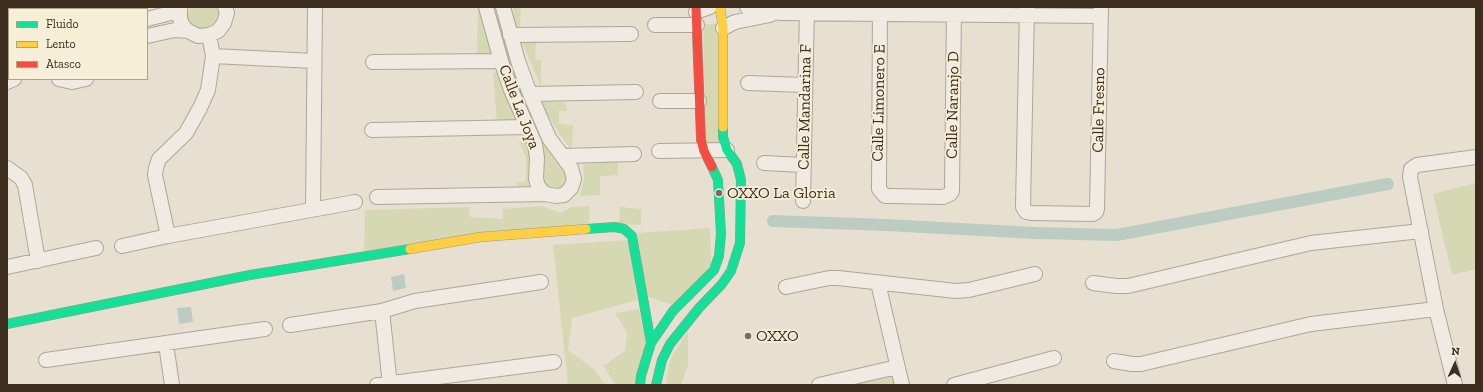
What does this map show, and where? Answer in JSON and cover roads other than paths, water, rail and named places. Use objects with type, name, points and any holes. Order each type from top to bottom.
[{"type":"street","points":[[148,19],[180,9],[180,19],[183,26],[188,31],[198,36],[209,35],[218,30],[224,23],[227,13],[225,7]]},
{"type":"street","points":[[313,209],[315,7]]},
{"type":"street","points":[[655,25],[696,15],[710,7]]},
{"type":"street","points":[[656,385],[662,360],[670,344],[699,308],[722,284],[731,271],[740,243],[741,180],[737,164],[727,150],[723,137],[723,28],[720,7]]},
{"type":"street","points":[[747,7],[780,13]]},
{"type":"street","points":[[487,10],[503,9]]},
{"type":"street","name":"Calle La Joya","points":[[487,10],[501,61],[511,90],[535,144],[537,158],[536,179],[538,186],[545,194],[556,196],[564,195],[571,188],[574,179],[572,168],[550,138],[530,94],[503,9]]},
{"type":"street","points":[[723,28],[734,22],[746,19],[807,10],[1101,12]]},
{"type":"street","name":"Calle Mandarina F","points":[[803,201],[807,10]]},
{"type":"street","name":"Calle Limonero E","points":[[880,10],[878,184],[881,192],[885,196],[943,197],[950,194]]},
{"type":"street","name":"Calle Naranjo D","points":[[950,194],[952,191],[954,11]]},
{"type":"street","name":"Calle Fresno","points":[[1027,11],[1023,207],[1026,212],[1031,213],[1093,214],[1095,213],[1096,209],[1101,12]]},
{"type":"street","points":[[640,385],[641,376],[651,343],[673,311],[714,270],[719,256],[721,234],[718,180],[700,140],[696,15]]},
{"type":"street","points":[[148,36],[175,30],[188,31]]},
{"type":"street","points":[[510,35],[631,34]]},
{"type":"street","points":[[168,236],[155,175],[156,168],[159,159],[186,133],[208,90],[213,56],[209,35]]},
{"type":"street","points":[[213,56],[314,61]]},
{"type":"street","points":[[373,62],[501,61]]},
{"type":"street","points":[[63,80],[72,82],[81,80]]},
{"type":"street","points":[[748,83],[805,85]]},
{"type":"street","points":[[530,94],[636,92]]},
{"type":"street","points":[[660,101],[699,101]]},
{"type":"street","points":[[372,130],[528,127]]},
{"type":"street","points":[[658,151],[727,150]]},
{"type":"street","points":[[563,156],[634,154]]},
{"type":"street","points":[[1455,385],[1436,309],[1410,177],[1411,169],[1417,165],[1476,156]]},
{"type":"street","points":[[764,163],[803,165]]},
{"type":"street","points":[[7,168],[24,181],[38,260]]},
{"type":"street","points":[[377,197],[545,194]]},
{"type":"street","points":[[122,246],[168,236],[355,202]]},
{"type":"street","points":[[7,324],[250,275],[473,238],[615,226],[632,236],[651,343]]},
{"type":"street","points":[[1093,283],[1128,286],[1311,243],[1421,231]]},
{"type":"street","points":[[7,268],[96,248]]},
{"type":"street","points":[[786,287],[829,278],[956,291],[969,290],[1035,274]]},
{"type":"street","points":[[290,325],[382,311],[415,301],[541,282]]},
{"type":"street","points":[[878,283],[902,385]]},
{"type":"street","points":[[1114,361],[1141,364],[1311,324],[1436,309]]},
{"type":"street","points":[[382,311],[385,384],[554,362]]},
{"type":"street","points":[[46,360],[265,329]]},
{"type":"street","points":[[166,344],[172,385]]},
{"type":"street","points":[[954,385],[1054,358]]},
{"type":"street","points":[[819,385],[897,367]]},
{"type":"waterway","points":[[773,221],[1035,233],[1117,235],[1388,184]]},
{"type":"place","name":"OXXO La Gloria","points":[[719,193]]},
{"type":"place","name":"OXXO","points":[[748,336]]}]
